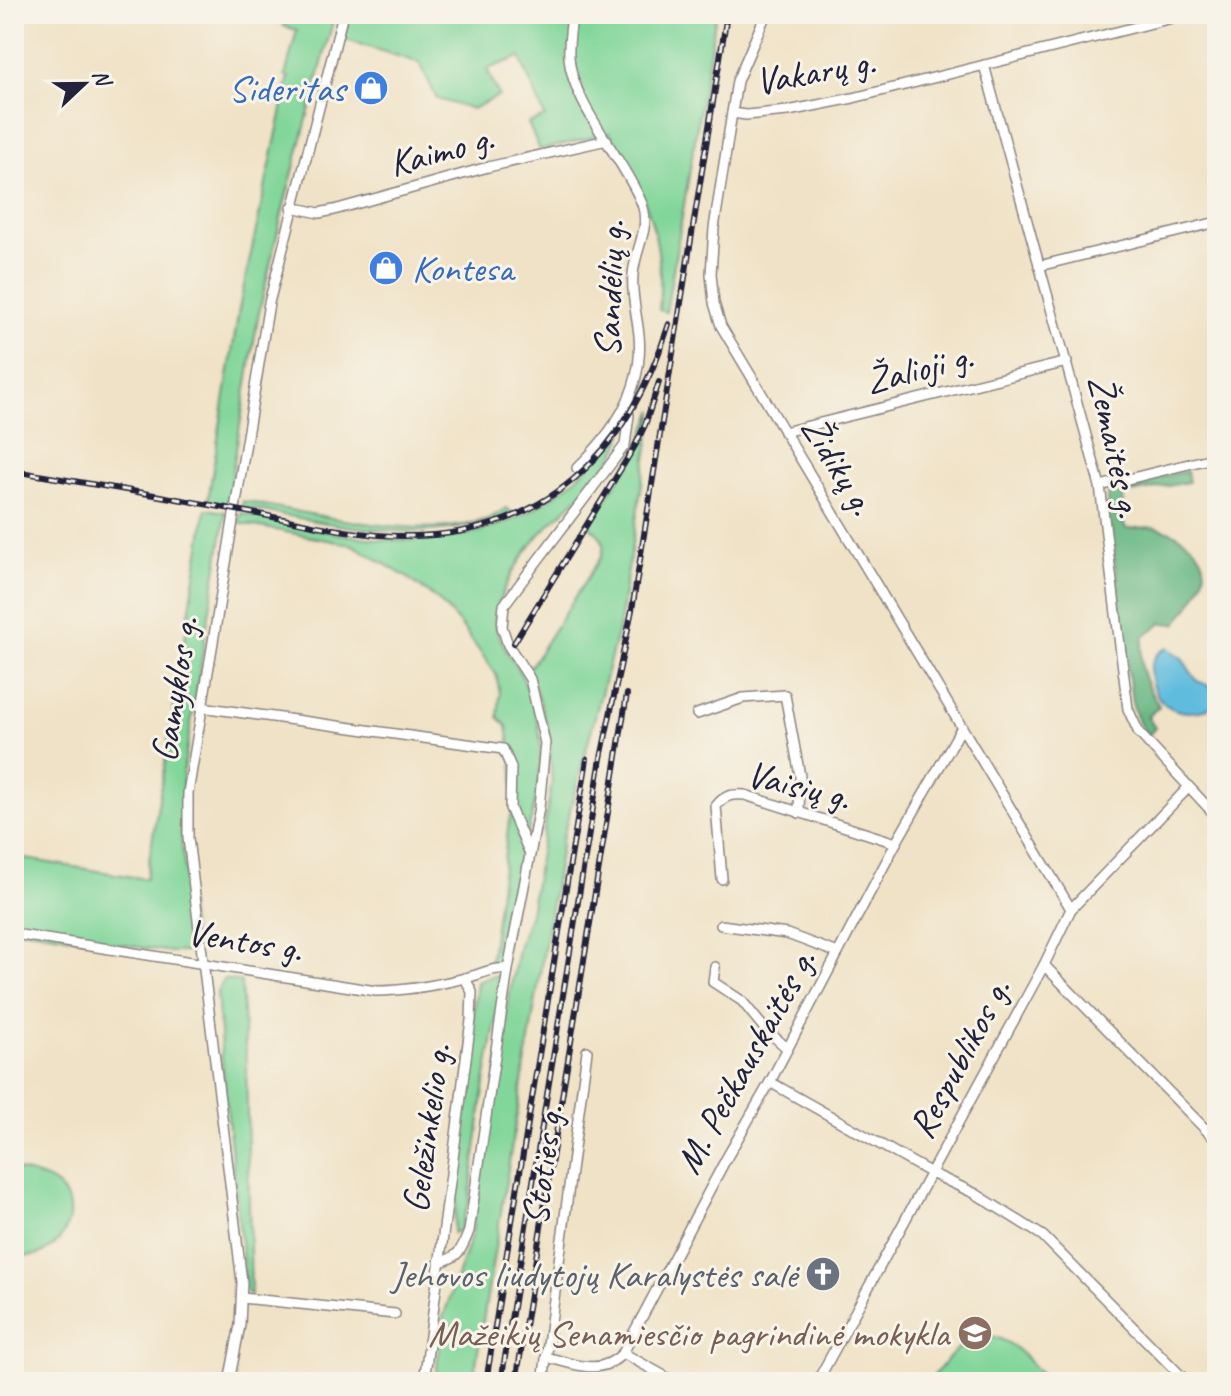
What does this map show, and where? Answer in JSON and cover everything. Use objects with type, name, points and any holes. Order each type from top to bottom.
[{"type":"street","name":"Gamyklos g.","points":[[229,1382],[242,1298],[187,814],[190,769],[269,303],[343,14]]},
{"type":"street","name":"Sandėlių g.","points":[[572,14],[569,48],[571,70],[579,92],[635,190],[647,220],[632,279],[640,362],[624,412],[597,449],[577,468]]},
{"type":"street","name":"Židikų g.","points":[[766,14],[737,81],[711,255],[714,303],[721,326],[1071,909]]},
{"type":"street","name":"Vakarų g.","points":[[732,113],[756,114],[819,106],[1188,14]]},
{"type":"street","name":"Žemaitės g.","points":[[984,65],[1100,486],[1128,709],[1139,733],[1217,817]]},
{"type":"street","name":"Kaimo g.","points":[[292,207],[319,213],[334,210],[488,167],[607,140]]},
{"type":"street","points":[[1039,266],[1217,222]]},
{"type":"street","name":"Žalioji g.","points":[[784,432],[1067,362]]},
{"type":"street","points":[[439,1262],[452,1259],[463,1246],[469,1231],[508,969],[539,808],[545,743],[530,679],[508,645],[502,627],[504,605],[625,445],[629,415],[624,412]]},
{"type":"street","points":[[1100,486],[1217,457]]},
{"type":"street","points":[[697,714],[743,698],[785,695],[800,776],[799,813]]},
{"type":"street","points":[[201,707],[503,749],[511,767],[510,808],[530,854]]},
{"type":"street","name":"M. Pečkauskaitės g.","points":[[623,1353],[896,843],[962,727]]},
{"type":"street","name":"Respublikos g.","points":[[817,1382],[1044,965],[1071,909],[1188,788]]},
{"type":"street","name":"Vaisių g.","points":[[722,879],[716,806],[731,794],[745,795],[896,843]]},
{"type":"street","points":[[721,925],[787,934],[838,953]]},
{"type":"street","name":"Ventos g.","points":[[14,934],[376,991],[395,991],[465,978],[492,969],[508,969]]},
{"type":"street","points":[[1044,965],[1217,1141]]},
{"type":"street","points":[[715,967],[713,982],[742,1001],[764,1028],[787,1048]]},
{"type":"street","name":"Geležinkelio g.","points":[[424,1382],[471,1020],[472,992],[465,978]]},
{"type":"street","name":"Stoties g.","points":[[543,1382],[587,1051]]},
{"type":"street","points":[[770,1082],[931,1173],[988,1201],[1043,1236],[1187,1382]]},
{"type":"street","points":[[242,1298],[395,1314]]},
{"type":"street","points":[[546,1357],[595,1368],[607,1366],[623,1353],[675,1382]]},
{"type":"green space","points":[[286,14],[335,14],[258,317],[227,504],[208,500],[239,309],[297,30],[283,26]]},
{"type":"green space","points":[[350,14],[716,14],[666,312],[659,310],[659,260],[650,217],[610,133],[540,150],[528,123],[545,117],[520,57],[487,69],[499,96],[472,109],[437,99],[420,63],[343,39]]},
{"type":"green space","points":[[654,410],[618,630],[562,840],[473,1382],[435,1382],[443,1317],[472,1233],[505,1019],[519,944],[530,913],[552,781],[548,729],[529,669],[601,557],[602,540],[589,526],[638,448]]},
{"type":"green space","points":[[624,425],[614,455],[603,470],[540,534],[519,561],[502,593],[496,614],[500,638],[523,680],[536,715],[540,762],[538,787],[514,884],[503,948],[499,961],[490,964],[509,821],[515,806],[507,726],[498,717],[500,694],[496,674],[439,601],[408,578],[353,545],[239,523],[241,513],[373,539],[429,540],[463,535],[495,527],[551,498],[577,478]]},
{"type":"green space","points":[[1187,471],[1189,482],[1125,494],[1123,502],[1122,517],[1126,529],[1154,527],[1176,535],[1199,553],[1205,571],[1198,592],[1176,624],[1162,623],[1144,636],[1141,656],[1143,673],[1159,706],[1148,717],[1155,728],[1148,736],[1139,723],[1132,703],[1107,500],[1110,489]]},
{"type":"green space","points":[[243,501],[340,519],[417,528],[452,527],[483,520],[506,508],[513,513],[479,524],[445,530],[378,530],[242,507]]},
{"type":"green space","points":[[206,509],[226,512],[183,771],[181,836],[193,945],[186,952],[171,952],[14,928],[14,857],[146,879]]},
{"type":"green space","points":[[498,976],[502,984],[469,1203],[459,1231],[453,1233],[460,1134],[477,982]]},
{"type":"green space","points":[[224,979],[241,982],[246,1060],[251,1295],[246,1292],[222,1060],[217,992]]},
{"type":"green space","points":[[14,1169],[51,1181],[65,1196],[69,1209],[63,1235],[42,1253],[28,1256],[14,1254]]},
{"type":"green space","points":[[988,1335],[1014,1347],[1048,1382],[941,1382],[934,1375],[964,1344]]},
{"type":"water","points":[[1168,648],[1181,657],[1197,681],[1210,686],[1217,701],[1212,706],[1185,712],[1171,708],[1159,698],[1150,674],[1151,666],[1154,658]]},
{"type":"railway","points":[[501,1382],[601,758],[632,610],[727,14]]},
{"type":"railway","points":[[14,471],[344,531],[402,536],[453,533],[498,522],[539,504],[574,479],[604,448],[630,412],[652,370],[669,324]]},
{"type":"railway","points":[[514,643],[635,446],[659,382]]},
{"type":"railway","points":[[516,1382],[627,694]]},
{"type":"railway","points":[[486,1382],[587,759]]},
{"type":"place","name":"Sideritas","points":[[371,88]]},
{"type":"place","name":"Kontesa","points":[[386,268]]},
{"type":"place","name":"Jehovos liudytojų Karalystės salė","points":[[823,1274]]},
{"type":"place","name":"Mažeikių Senamiesčio pagrindinė mokykla","points":[[975,1333]]}]
